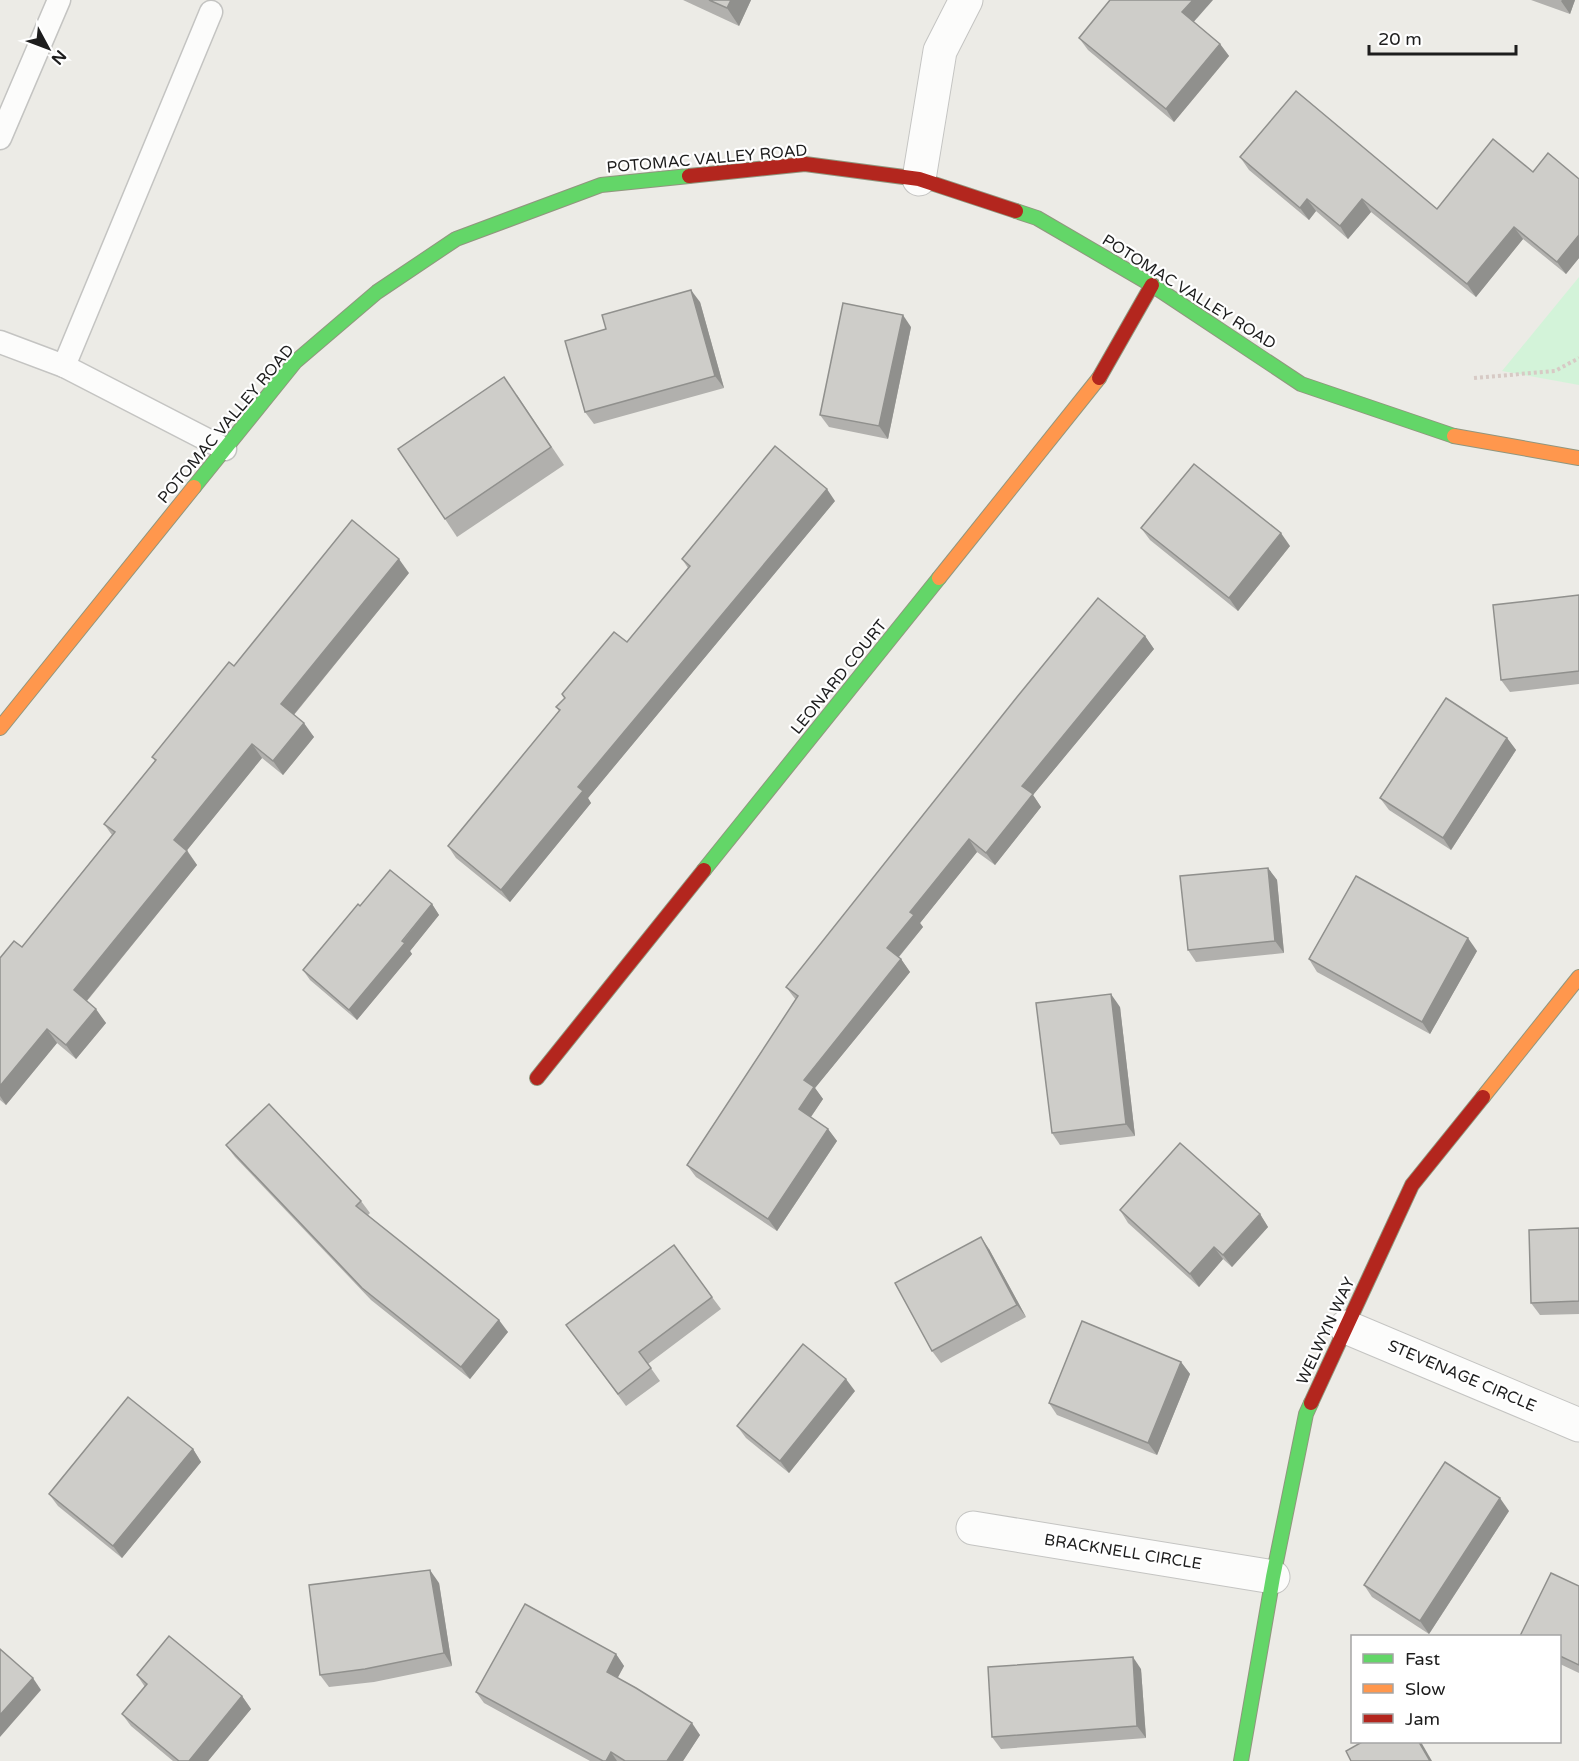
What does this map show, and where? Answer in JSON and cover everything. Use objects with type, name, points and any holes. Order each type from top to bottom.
[{"type":"street","points":[[919,179],[940,51],[966,0]]},
{"type":"street","name":"POTOMAC VALLEY ROAD","points":[[0,728],[295,362],[377,292],[456,239],[601,185],[805,164],[919,179],[1038,218],[1152,285],[1301,384],[1450,435],[1579,458]]},
{"type":"street","name":"LEONARD COURT","points":[[537,1078],[1098,380],[1152,285]]},
{"type":"street","name":"WELWYN WAY","points":[[1241,1761],[1273,1577],[1306,1414],[1412,1185],[1579,977]]},
{"type":"street","name":"STEVENAGE CIRCLE","points":[[1346,1327],[1579,1425]]},
{"type":"street","name":"BRACKNELL CIRCLE","points":[[973,1528],[1273,1577]]},
{"type":"lane","points":[[0,138],[59,0]]},
{"type":"lane","points":[[64,366],[211,12]]},
{"type":"lane","points":[[0,342],[64,366],[225,449]]},
{"type":"path","points":[[1474,378],[1555,371],[1579,358]]},
{"type":"green space","points":[[1579,277],[1579,385],[1502,371]]},
{"type":"building","points":[[709,0],[731,0],[727,8]]},
{"type":"building","points":[[1110,0],[1193,0],[1182,12],[1220,44],[1166,109],[1079,38]]},
{"type":"building","points":[[1296,91],[1437,209],[1493,139],[1533,172],[1548,153],[1579,179],[1579,235],[1557,262],[1514,227],[1467,284],[1362,199],[1340,226],[1307,199],[1300,208],[1240,157]]},
{"type":"building","points":[[691,290],[715,376],[585,412],[565,341],[606,329],[602,315]]},
{"type":"building","points":[[843,303],[903,315],[879,426],[820,415]]},
{"type":"building","points":[[504,377],[551,447],[445,519],[398,449]]},
{"type":"building","points":[[775,446],[827,489],[578,787],[583,791],[501,890],[448,846],[560,710],[556,707],[565,698],[562,694],[614,632],[627,642],[690,566],[682,559]]},
{"type":"building","points":[[1194,464],[1281,533],[1229,598],[1141,528]]},
{"type":"building","points":[[352,520],[399,559],[281,704],[304,723],[273,761],[252,744],[174,840],[187,851],[74,990],[96,1009],[66,1045],[47,1029],[0,1086],[0,958],[14,941],[22,947],[115,832],[104,824],[156,760],[152,757],[229,662],[234,666]]},
{"type":"building","points":[[1579,595],[1579,671],[1501,680],[1493,605]]},
{"type":"building","points":[[1098,598],[1145,636],[1022,786],[1033,794],[986,853],[969,839],[910,912],[914,915],[887,948],[901,959],[804,1080],[814,1087],[799,1109],[828,1129],[768,1219],[687,1165],[798,996],[786,987]]},
{"type":"building","points":[[1446,698],[1507,738],[1443,838],[1380,798]]},
{"type":"building","points":[[1268,868],[1275,941],[1188,950],[1180,876]]},
{"type":"building","points":[[390,870],[432,904],[402,941],[405,943],[349,1010],[303,970],[358,904],[360,906]]},
{"type":"building","points":[[1356,876],[1468,938],[1422,1022],[1309,959]]},
{"type":"building","points":[[1111,994],[1126,1124],[1052,1133],[1036,1003]]},
{"type":"building","points":[[269,1104],[361,1201],[356,1206],[499,1320],[461,1367],[362,1288],[226,1145]]},
{"type":"building","points":[[1180,1143],[1260,1214],[1223,1255],[1214,1247],[1190,1274],[1120,1210]]},
{"type":"building","points":[[1579,1228],[1579,1301],[1531,1303],[1529,1230]]},
{"type":"building","points":[[981,1237],[1017,1305],[932,1351],[895,1283]]},
{"type":"building","points":[[674,1245],[712,1297],[639,1352],[651,1368],[618,1394],[566,1325]]},
{"type":"building","points":[[1082,1321],[1181,1362],[1148,1443],[1049,1403]]},
{"type":"building","points":[[803,1344],[846,1379],[780,1461],[737,1426]]},
{"type":"building","points":[[128,1397],[193,1449],[113,1546],[49,1494]]},
{"type":"building","points":[[1445,1462],[1500,1498],[1420,1621],[1364,1585]]},
{"type":"building","points":[[430,1570],[444,1653],[365,1669],[320,1675],[309,1585]]},
{"type":"building","points":[[1551,1573],[1579,1586],[1579,1665],[1561,1656],[1561,1635],[1520,1635]]},
{"type":"building","points":[[525,1604],[616,1654],[607,1672],[692,1723],[667,1761],[625,1761],[611,1752],[606,1761],[603,1761],[476,1692]]},
{"type":"building","points":[[169,1636],[242,1696],[189,1761],[179,1761],[122,1714],[147,1684],[137,1675]]},
{"type":"building","points":[[0,1649],[33,1678],[0,1715]]},
{"type":"building","points":[[1133,1657],[1137,1726],[992,1737],[988,1667]]},
{"type":"building","points":[[1360,1743],[1420,1743],[1430,1761],[1351,1761],[1346,1751]]},
{"type":"traffic: fast","points":[[194,487],[295,362],[377,292],[456,239],[601,185],[689,176]]},
{"type":"traffic: fast","points":[[1016,211],[1037,218],[1152,285],[1301,384],[1454,436]]},
{"type":"traffic: fast","points":[[704,870],[939,578]]},
{"type":"traffic: fast","points":[[1241,1761],[1273,1577],[1306,1414],[1311,1403]]},
{"type":"traffic: slow","points":[[939,578],[1099,378]]},
{"type":"traffic: slow","points":[[1454,436],[1579,458]]},
{"type":"traffic: slow","points":[[0,728],[194,487]]},
{"type":"traffic: slow","points":[[1483,1097],[1579,977]]},
{"type":"traffic: jam","points":[[689,176],[805,164],[919,179],[1016,211]]},
{"type":"traffic: jam","points":[[1099,378],[1152,285]]},
{"type":"traffic: jam","points":[[537,1078],[704,870]]},
{"type":"traffic: jam","points":[[1311,1403],[1412,1185],[1483,1097]]}]
